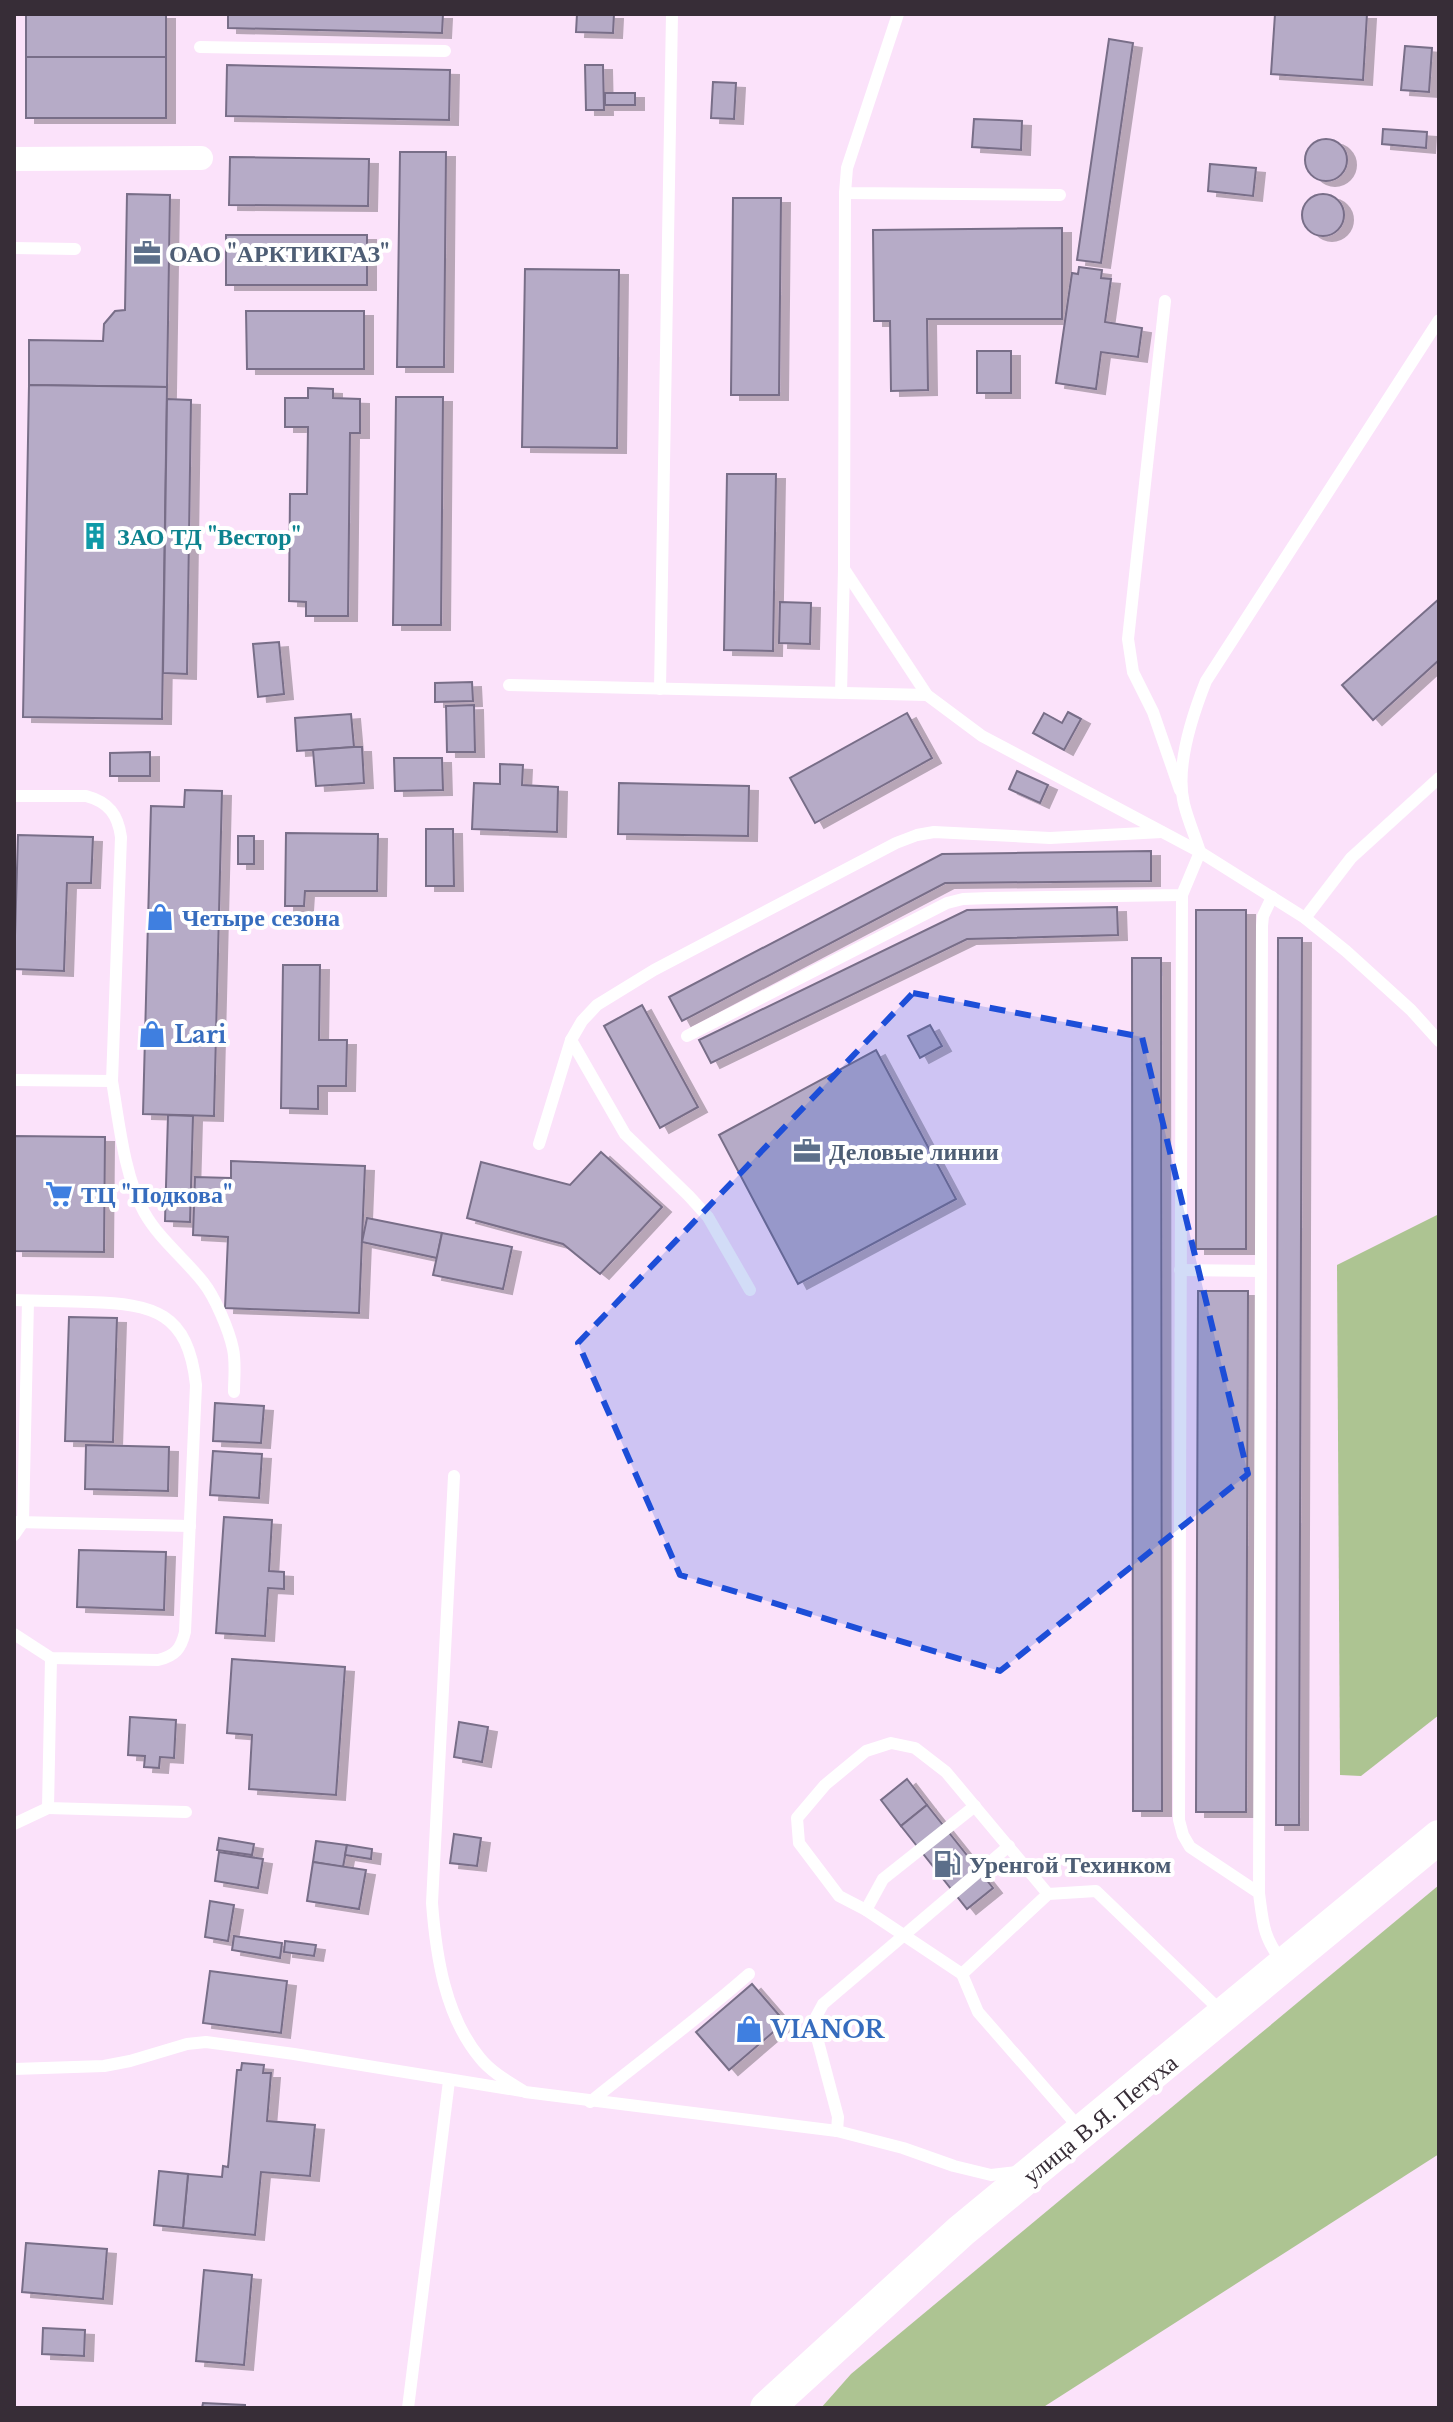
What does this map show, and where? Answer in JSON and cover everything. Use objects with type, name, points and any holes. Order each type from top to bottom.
[{"type":"street","points":[[14,159],[201,158]]},
{"type":"street","name":"улица В.Я. Петуха","points":[[767,2408],[961,2231],[1226,2016],[1439,1837]]},
{"type":"lane","points":[[660,689],[672,14]]},
{"type":"lane","points":[[841,693],[847,168],[898,14]]},
{"type":"lane","points":[[200,47],[445,51]]},
{"type":"lane","points":[[845,193],[1060,195]]},
{"type":"lane","points":[[14,248],[75,249]]},
{"type":"lane","points":[[1165,301],[1128,639],[1133,672],[1153,712],[1200,852],[1182,895],[1179,1820],[1190,1847],[1259,1893]]},
{"type":"lane","points":[[1183,801],[1186,747],[1206,681],[1439,320]]},
{"type":"lane","points":[[844,569],[927,695],[982,736],[1200,852],[1305,918],[1411,1010],[1439,1041]]},
{"type":"lane","points":[[509,685],[927,695]]},
{"type":"lane","points":[[1305,918],[1351,858],[1439,778]]},
{"type":"lane","points":[[14,796],[86,796],[107,805],[119,824],[121,852],[112,1081],[123,1143],[134,1187],[144,1211],[159,1234],[205,1284],[214,1301],[232,1347],[234,1392]]},
{"type":"lane","points":[[539,1144],[571,1040],[582,1021],[597,1005],[654,970],[896,843],[934,832],[1050,838],[1164,832]]},
{"type":"lane","points":[[687,1036],[947,903],[989,898],[1182,895]]},
{"type":"lane","points":[[1272,897],[1262,926],[1259,1893],[1268,1944],[1285,1966]]},
{"type":"lane","points":[[571,1040],[625,1134],[708,1217],[750,1290]]},
{"type":"lane","points":[[14,1080],[112,1081]]},
{"type":"lane","points":[[1180,1270],[1261,1271]]},
{"type":"lane","points":[[14,1300],[128,1303],[149,1307],[167,1318],[185,1339],[193,1362],[196,1385],[185,1632],[181,1646],[170,1657],[158,1660],[51,1658],[14,1634]]},
{"type":"lane","points":[[14,1535],[19,1522],[28,1301]]},
{"type":"lane","points":[[454,1476],[432,1903],[434,1938],[439,1967],[466,2037],[480,2059],[525,2092]]},
{"type":"lane","points":[[19,1522],[190,1526]]},
{"type":"lane","points":[[48,1808],[51,1658]]},
{"type":"lane","points":[[1048,1894],[946,1772],[915,1748],[891,1743],[866,1751],[825,1785],[797,1818],[799,1843],[839,1896],[906,1935],[962,1974],[978,2012],[1084,2133]]},
{"type":"lane","points":[[866,1910],[883,1879],[975,1806]]},
{"type":"lane","points":[[14,1824],[48,1808],[186,1812]]},
{"type":"lane","points":[[837,2131],[838,2117],[815,2030],[816,2017],[823,2004],[1009,1846]]},
{"type":"lane","points":[[962,1974],[1048,1894],[1096,1891],[1226,2016]]},
{"type":"lane","points":[[590,2102],[662,2043],[698,2019],[749,1974]]},
{"type":"lane","points":[[14,2069],[104,2066],[187,2044],[206,2042],[590,2102],[837,2131],[991,2175],[1037,2171]]},
{"type":"lane","points":[[408,2408],[449,2081]]},
{"type":"highlighted area","points":[[913,993],[1142,1037],[1248,1474],[1000,1671],[680,1575],[578,1343]]},
{"type":"green space","points":[[1439,1214],[1439,1715],[1361,1776],[1340,1775],[1337,1265]]},
{"type":"green space","points":[[1439,1885],[1439,2154],[1042,2408],[821,2408],[851,2374]]},
{"type":"building","points":[[26,14],[166,14],[166,57],[26,57]]},
{"type":"building","points":[[228,14],[443,14],[442,33],[228,28]]},
{"type":"building","points":[[577,14],[614,14],[613,33],[576,32]]},
{"type":"building","points":[[1275,14],[1367,14],[1363,80],[1271,74]]},
{"type":"building","points":[[1109,39],[1133,43],[1101,263],[1077,260]]},
{"type":"building","points":[[1405,46],[1432,48],[1429,92],[1401,90]]},
{"type":"building","points":[[26,57],[166,57],[166,118],[26,118]]},
{"type":"building","points":[[227,65],[450,70],[449,120],[226,116]]},
{"type":"building","points":[[585,65],[603,65],[604,110],[586,110]]},
{"type":"building","points":[[713,82],[736,83],[734,119],[711,118]]},
{"type":"building","points":[[605,93],[635,93],[635,105],[605,105]]},
{"type":"building","points":[[974,119],[1022,121],[1021,150],[972,147]]},
{"type":"building","points":[[1383,129],[1427,132],[1426,148],[1382,144]]},
{"type":"building","points":[[1326,139],[1341,145],[1347,160],[1341,175],[1326,181],[1311,175],[1305,160],[1311,145]]},
{"type":"building","points":[[400,152],[446,152],[444,367],[397,367]]},
{"type":"building","points":[[230,157],[369,159],[368,206],[229,205]]},
{"type":"building","points":[[1210,164],[1256,168],[1253,196],[1208,191]]},
{"type":"building","name":"ОАО \"АРКТИКГАЗ\"","points":[[127,194],[170,195],[167,387],[29,385],[29,340],[103,341],[104,324],[115,311],[125,310]]},
{"type":"building","points":[[1323,194],[1338,200],[1344,215],[1338,230],[1323,236],[1308,230],[1302,215],[1308,200]]},
{"type":"building","points":[[733,198],[781,198],[779,395],[731,395]]},
{"type":"building","points":[[1062,228],[1062,319],[927,319],[928,390],[891,391],[890,321],[874,321],[873,230]]},
{"type":"building","points":[[226,235],[367,235],[367,285],[226,285]]},
{"type":"building","points":[[1079,267],[1102,270],[1101,278],[1111,279],[1105,322],[1142,328],[1138,357],[1101,352],[1096,389],[1056,383],[1072,273],[1078,274]]},
{"type":"building","points":[[525,269],[619,270],[617,448],[522,447]]},
{"type":"building","points":[[246,311],[364,311],[364,369],[247,369]]},
{"type":"building","points":[[977,351],[1011,351],[1011,393],[977,393]]},
{"type":"building","name":"ЗАО ТД \"Вестор\"","points":[[29,385],[167,387],[162,719],[23,717]]},
{"type":"building","points":[[308,388],[333,389],[333,398],[360,399],[360,433],[350,433],[348,616],[306,616],[306,602],[289,601],[290,494],[307,494],[308,427],[285,427],[285,398],[308,398]]},
{"type":"building","points":[[396,397],[443,397],[441,625],[393,625]]},
{"type":"building","points":[[167,399],[191,400],[187,674],[163,673]]},
{"type":"building","points":[[727,474],[776,474],[773,651],[724,650]]},
{"type":"building","points":[[1439,599],[1439,660],[1373,720],[1342,685]]},
{"type":"building","points":[[780,602],[811,603],[810,644],[779,643]]},
{"type":"building","points":[[279,642],[284,694],[258,697],[253,644]]},
{"type":"building","points":[[472,682],[473,701],[435,702],[435,683]]},
{"type":"building","points":[[474,705],[475,752],[447,752],[446,706]]},
{"type":"building","points":[[1068,712],[1081,719],[1064,750],[1033,733],[1044,713],[1062,723]]},
{"type":"building","points":[[907,713],[932,758],[815,823],[790,778]]},
{"type":"building","points":[[351,714],[354,747],[297,751],[295,718]]},
{"type":"building","points":[[362,747],[364,783],[316,786],[313,750]]},
{"type":"building","points":[[150,752],[150,776],[110,776],[110,753]]},
{"type":"building","points":[[394,758],[442,758],[443,790],[395,791]]},
{"type":"building","points":[[500,764],[523,765],[522,785],[558,787],[557,832],[472,829],[474,783],[500,784]]},
{"type":"building","points":[[1017,771],[1048,785],[1040,803],[1009,789]]},
{"type":"building","points":[[619,783],[749,786],[748,836],[618,834]]},
{"type":"building","points":[[185,790],[222,791],[214,1116],[143,1114],[151,806],[184,807]]},
{"type":"building","points":[[426,829],[453,829],[454,886],[426,886]]},
{"type":"building","points":[[286,833],[378,834],[377,891],[305,891],[304,906],[285,906]]},
{"type":"building","points":[[18,835],[93,837],[91,883],[67,883],[64,971],[14,969]]},
{"type":"building","points":[[238,836],[254,836],[254,864],[238,864]]},
{"type":"building","points":[[1151,851],[1151,881],[945,883],[682,1021],[669,997],[942,854]]},
{"type":"building","points":[[1117,907],[1118,935],[967,939],[711,1063],[699,1040],[967,910]]},
{"type":"building","points":[[1196,910],[1246,910],[1246,1249],[1196,1249]]},
{"type":"building","points":[[1278,938],[1302,938],[1299,1825],[1276,1825]]},
{"type":"building","points":[[1132,958],[1161,958],[1162,1811],[1133,1811]]},
{"type":"building","points":[[283,965],[320,965],[319,1040],[347,1040],[346,1086],[318,1086],[318,1109],[281,1108]]},
{"type":"building","points":[[642,1005],[698,1107],[660,1128],[604,1026]]},
{"type":"building","points":[[930,1025],[942,1046],[920,1058],[908,1036]]},
{"type":"building","points":[[876,1050],[956,1199],[798,1284],[719,1135]]},
{"type":"building","points":[[168,1115],[193,1116],[190,1222],[165,1221]]},
{"type":"building","name":"ТЦ \"Подкова\"","points":[[14,1136],[105,1137],[104,1252],[14,1251]]},
{"type":"building","points":[[601,1152],[662,1207],[600,1274],[563,1244],[467,1218],[481,1162],[570,1185]]},
{"type":"building","points":[[231,1161],[365,1166],[359,1313],[225,1308],[228,1237],[193,1235],[195,1177],[231,1178]]},
{"type":"building","points":[[367,1218],[442,1233],[437,1258],[362,1242]]},
{"type":"building","points":[[442,1233],[512,1247],[503,1289],[433,1275]]},
{"type":"building","points":[[1198,1291],[1248,1291],[1246,1812],[1196,1812]]},
{"type":"building","points":[[69,1317],[117,1318],[113,1442],[65,1441]]},
{"type":"building","points":[[215,1403],[264,1406],[261,1443],[213,1441]]},
{"type":"building","points":[[86,1445],[169,1447],[168,1491],[85,1489]]},
{"type":"building","points":[[213,1451],[262,1454],[259,1498],[210,1495]]},
{"type":"building","points":[[224,1517],[272,1520],[269,1571],[284,1572],[284,1589],[268,1588],[265,1636],[216,1633]]},
{"type":"building","points":[[79,1550],[166,1552],[164,1610],[77,1607]]},
{"type":"building","points":[[232,1659],[345,1667],[336,1795],[249,1789],[252,1735],[227,1733]]},
{"type":"building","points":[[130,1717],[176,1720],[174,1758],[160,1757],[159,1768],[144,1767],[145,1756],[128,1755]]},
{"type":"building","points":[[459,1722],[488,1727],[482,1762],[454,1757]]},
{"type":"building","points":[[907,1779],[927,1805],[901,1826],[881,1800]]},
{"type":"building","points":[[927,1805],[993,1888],[967,1909],[901,1826]]},
{"type":"building","points":[[454,1834],[481,1838],[477,1866],[450,1863]]},
{"type":"building","points":[[219,1838],[254,1844],[252,1855],[217,1850]]},
{"type":"building","points":[[316,1841],[347,1845],[343,1867],[313,1862]]},
{"type":"building","points":[[347,1845],[372,1849],[371,1859],[345,1855]]},
{"type":"building","points":[[219,1852],[263,1859],[258,1888],[215,1881]]},
{"type":"building","points":[[313,1862],[366,1870],[359,1909],[307,1901]]},
{"type":"building","points":[[210,1901],[234,1905],[228,1941],[205,1937]]},
{"type":"building","points":[[234,1936],[282,1943],[280,1958],[232,1950]]},
{"type":"building","points":[[285,1941],[316,1945],[314,1956],[284,1952]]},
{"type":"building","points":[[210,1971],[287,1981],[281,2033],[203,2023]]},
{"type":"building","points":[[752,1984],[785,2022],[729,2070],[696,2032]]},
{"type":"building","points":[[242,2063],[264,2065],[263,2073],[271,2073],[267,2121],[315,2125],[310,2176],[261,2172],[255,2235],[183,2228],[188,2174],[222,2177],[223,2166],[228,2167],[237,2070],[241,2070]]},
{"type":"building","points":[[159,2171],[188,2174],[183,2228],[154,2225]]},
{"type":"building","points":[[26,2243],[107,2249],[103,2299],[22,2292]]},
{"type":"building","points":[[204,2270],[252,2275],[244,2365],[196,2361]]},
{"type":"building","points":[[43,2328],[85,2330],[84,2356],[42,2354]]},
{"type":"building","points":[[203,2403],[245,2405],[245,2408],[202,2408]]},
{"type":"place","name":"ОАО \"АРКТИКГАЗ\"","points":[[147,253]]},
{"type":"place","name":"ЗАО ТД \"Вестор\"","points":[[95,536]]},
{"type":"place","name":"Четыре сезона","points":[[160,917]]},
{"type":"place","name":"Lari","points":[[152,1034]]},
{"type":"place","name":"Деловые линии","points":[[807,1151]]},
{"type":"place","name":"ТЦ \"Подкова\"","points":[[59,1194]]},
{"type":"place","name":"Уренгой Техинком","points":[[947,1864]]},
{"type":"place","name":"VIANOR","points":[[749,2029]]}]
